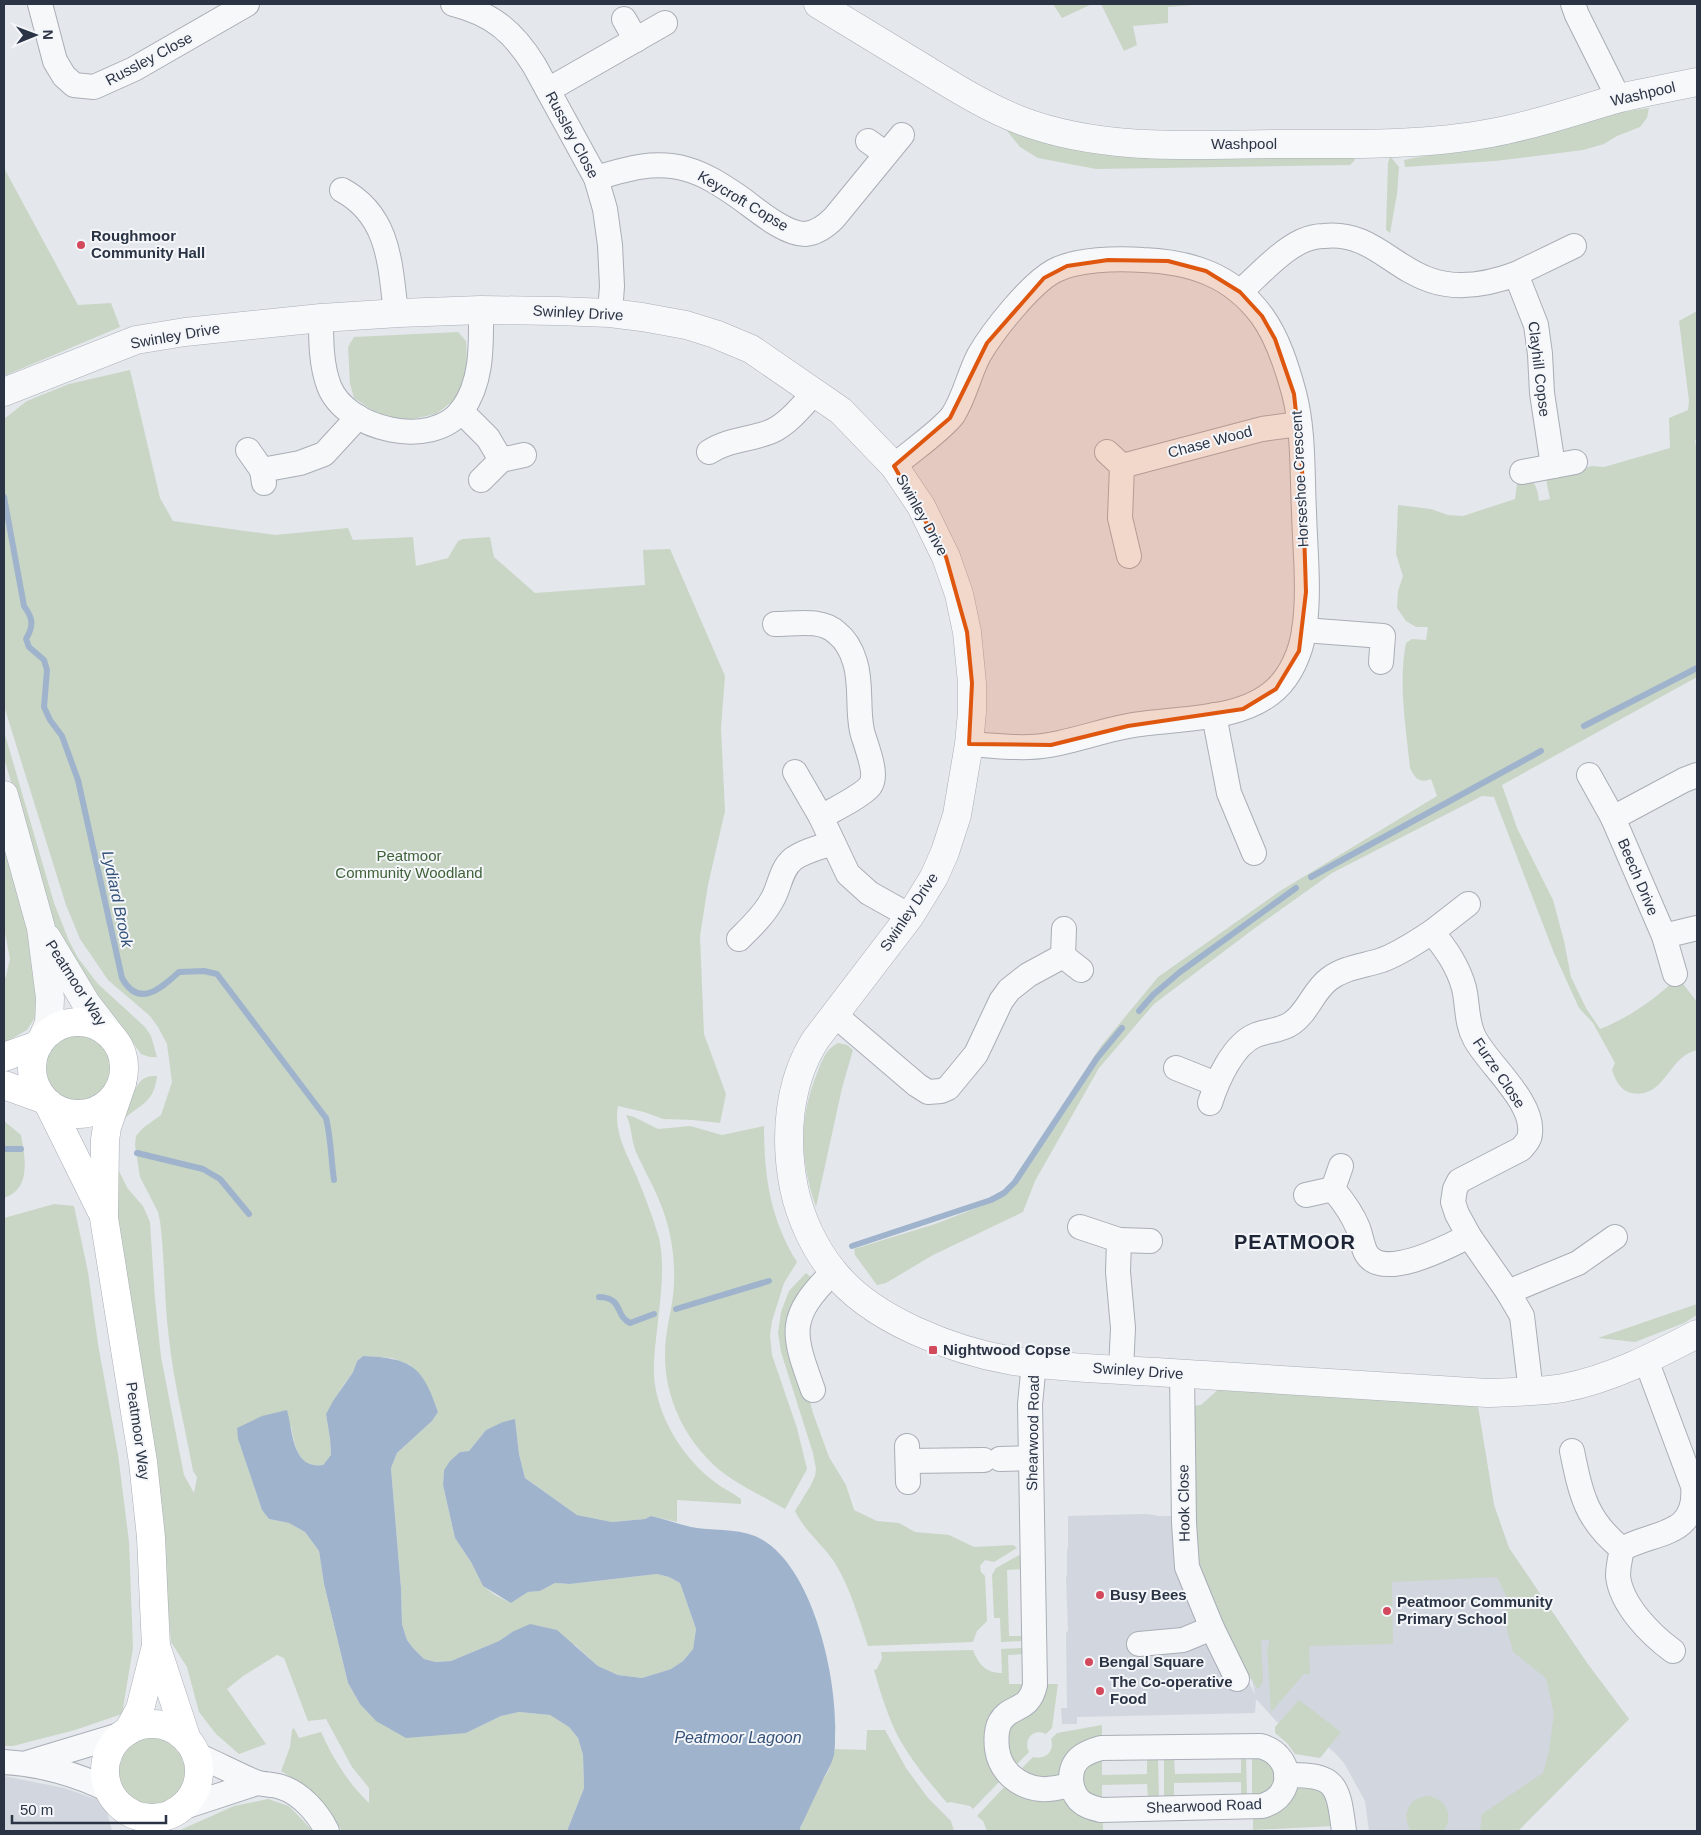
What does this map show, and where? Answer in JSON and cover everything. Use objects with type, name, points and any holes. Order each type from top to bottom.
[{"type":"main road","points":[[4,1057],[40,1041],[59,1026],[78,1022],[97,1026],[112,1038],[122,1054],[124,1064],[122,1083],[118,1092],[104,1106],[87,1114],[68,1114],[45,1101],[4,1085]]},
{"type":"main road","points":[[40,1041],[32,1063],[31,1072],[33,1082],[45,1101]]},
{"type":"main road","name":"Peatmoor Way","points":[[122,1083],[107,1128],[105,1140],[104,1218],[144,1462],[151,1537],[156,1646],[191,1747]]},
{"type":"main road","name":"Peatmoor Way","points":[[45,1101],[104,1218]]},
{"type":"main road","name":"Peatmoor Way","points":[[126,1733],[140,1709],[156,1646]]},
{"type":"main road","points":[[114,1797],[124,1809],[141,1817],[172,1817],[191,1797],[196,1788],[199,1768],[191,1747],[180,1733],[161,1725],[141,1726],[126,1733],[116,1741],[107,1758],[105,1777],[125,1831]]},
{"type":"street","name":"Russley Close","points":[[40,4],[55,61],[64,76],[74,85],[94,87],[134,69],[247,4]]},
{"type":"street","name":"Russley Close","points":[[453,4],[481,13],[506,29],[523,47],[596,178],[605,209],[610,245],[612,286],[610,313]]},
{"type":"street","name":"Washpool","points":[[818,4],[956,88],[1022,121],[1054,131],[1110,141],[1178,145],[1384,143],[1488,134],[1548,121],[1619,99],[1697,82]]},
{"type":"street","points":[[1573,4],[1576,15],[1619,99]]},
{"type":"street","points":[[624,19],[636,40]]},
{"type":"street","points":[[548,90],[665,23]]},
{"type":"street","name":"Keycroft Copse","points":[[596,178],[646,166],[667,165],[686,168],[719,184],[784,228],[804,234],[823,228],[834,218],[877,148],[902,135]]},
{"type":"street","points":[[342,190],[360,201],[368,209],[379,226],[389,257],[396,313]]},
{"type":"street","points":[[1240,292],[1293,246],[1309,238],[1334,235],[1350,237],[1370,244],[1410,271],[1440,283],[1458,285],[1500,280],[1574,246]]},
{"type":"street","name":"Horseshoe Crescent","points":[[894,466],[950,418],[961,401],[979,355],[1022,299],[1054,270],[1086,262],[1137,259],[1168,261],[1187,264],[1224,280],[1240,292],[1262,316],[1275,339],[1294,394],[1299,424],[1305,533],[1306,592],[1304,630],[1299,651],[1289,674],[1276,689],[1260,701],[1243,709],[1214,715],[1128,726],[1050,745],[1028,748],[969,744]]},
{"type":"street","name":"Clayhill Copse","points":[[1516,274],[1536,325],[1542,394],[1564,464],[1522,472]]},
{"type":"street","points":[[321,318],[323,363],[329,386],[336,397],[358,417],[385,429],[413,432],[441,426],[461,412],[469,398],[476,377],[481,349],[481,310]]},
{"type":"street","name":"Swinley Drive","points":[[4,392],[136,340],[185,332],[321,318],[396,313],[481,310],[610,313],[686,325],[715,334],[751,350],[841,411],[894,466],[921,506],[946,557],[959,594],[967,632],[972,683],[969,744],[957,815],[945,852],[934,877],[910,916],[812,1045],[802,1068],[791,1108],[789,1158],[795,1195],[811,1236],[833,1272],[868,1303],[913,1330],[932,1338],[988,1356],[1034,1363],[1121,1370],[1487,1393],[1531,1392],[1596,1380],[1646,1360],[1697,1334]]},
{"type":"street","points":[[709,452],[722,445],[772,431],[782,425],[815,392]]},
{"type":"street","points":[[461,412],[488,438],[501,460]]},
{"type":"street","points":[[248,450],[263,477],[324,454],[358,417]]},
{"type":"street","name":"Chase Wood","points":[[1129,556],[1120,518],[1114,459],[1262,428],[1299,424]]},
{"type":"street","points":[[481,480],[501,460],[524,455]]},
{"type":"street","points":[[775,624],[818,624],[830,628],[836,631],[846,643],[855,660],[860,721],[872,768],[872,780],[870,786],[862,793],[821,817]]},
{"type":"street","points":[[1304,630],[1383,636],[1381,662]]},
{"type":"street","points":[[1214,715],[1229,793],[1254,853]]},
{"type":"street","points":[[795,772],[821,817],[844,867],[854,880],[869,893],[910,916]]},
{"type":"street","name":"Beech Drive","points":[[1589,775],[1613,818],[1664,936],[1676,974]]},
{"type":"street","points":[[1613,818],[1697,775]]},
{"type":"street","name":"Peatmoor Way","points":[[4,796],[41,928],[50,998],[48,1023],[40,1041]]},
{"type":"street","points":[[739,939],[771,902],[783,871],[793,860],[814,849],[833,843]]},
{"type":"street","points":[[1176,1068],[1213,1094],[1240,1047],[1257,1034],[1284,1029],[1294,1022],[1320,987],[1329,979],[1350,968],[1392,956],[1432,932],[1468,904]]},
{"type":"street","name":"Peatmoor Way","points":[[41,928],[86,1003],[112,1038]]},
{"type":"street","points":[[1664,936],[1697,928]]},
{"type":"street","points":[[835,1015],[917,1085],[928,1092],[941,1092],[954,1081],[976,1054],[1001,1001],[1009,990],[1028,975],[1072,963],[1064,929]]},
{"type":"street","name":"Furze Close","points":[[1432,932],[1454,962],[1460,975],[1464,989],[1467,1017],[1475,1040],[1516,1093],[1530,1124],[1530,1134],[1527,1142],[1521,1149],[1467,1175],[1459,1181],[1454,1189],[1453,1202],[1469,1236],[1508,1292],[1522,1316],[1531,1392]]},
{"type":"street","points":[[1334,1189],[1341,1166]]},
{"type":"street","points":[[1334,1189],[1353,1218],[1367,1256],[1376,1261],[1389,1263],[1418,1259],[1469,1236]]},
{"type":"street","points":[[1306,1194],[1334,1189]]},
{"type":"street","points":[[1080,1226],[1119,1240],[1150,1241]]},
{"type":"street","points":[[1508,1292],[1578,1263],[1615,1237]]},
{"type":"street","points":[[1119,1240],[1118,1272],[1123,1328],[1121,1370]]},
{"type":"street","points":[[813,1390],[798,1347],[799,1319],[809,1299],[833,1272]]},
{"type":"street","points":[[1622,1549],[1672,1530],[1686,1518],[1694,1502],[1693,1486],[1646,1360]]},
{"type":"street","name":"Shearwood Road","points":[[1034,1363],[1030,1404],[1035,1685],[1033,1694],[1028,1702],[1004,1716],[1000,1724],[997,1735],[998,1756],[1005,1770],[1022,1785],[1042,1789],[1071,1785],[1080,1801],[1100,1810],[1255,1807],[1268,1805],[1280,1795],[1286,1782],[1286,1775]]},
{"type":"street","name":"Hook Close","points":[[1182,1373],[1186,1560],[1192,1583],[1237,1679]]},
{"type":"street","points":[[1572,1451],[1582,1495],[1587,1508],[1602,1530],[1622,1549]]},
{"type":"street","points":[[908,1463],[1031,1458]]},
{"type":"street","points":[[1622,1549],[1618,1577],[1626,1599],[1655,1636],[1673,1651]]},
{"type":"street","points":[[1139,1644],[1183,1640],[1212,1628]]},
{"type":"street","points":[[14,1763],[126,1733]]},
{"type":"street","points":[[1071,1785],[1071,1773],[1081,1757],[1101,1748],[1260,1746],[1276,1753],[1283,1762],[1286,1775],[1320,1777],[1331,1784],[1338,1794],[1344,1831]]},
{"type":"street","points":[[191,1747],[258,1783],[279,1786],[292,1792],[321,1820],[327,1831]]},
{"type":"street","points":[[14,1763],[84,1779],[114,1797]]},
{"type":"street","points":[[172,1817],[258,1783]]},
{"type":"highlighted area","points":[[1108,260],[1168,261],[1206,271],[1240,292],[1262,316],[1275,339],[1294,394],[1302,468],[1306,592],[1299,651],[1276,689],[1243,709],[1128,726],[1051,745],[969,744],[972,683],[967,632],[946,557],[894,466],[950,418],[987,343],[1044,278],[1067,266]]},
{"type":"shaded area","name":"Peatmoor Community Primary School","points":[[1218,1390],[1335,1397],[1485,1451],[1494,1505],[1509,1548],[1587,1663],[1629,1719],[1518,1831],[1369,1831],[1365,1801],[1344,1763],[1328,1747],[1277,1722],[1256,1699],[1255,1713],[1077,1717],[1077,1724],[1062,1724],[1061,1708],[1067,1708],[1066,1632],[1068,1631],[1066,1576],[1068,1516],[1145,1514],[1172,1516],[1193,1406],[1201,1405]],"holes":[[[1197,1534],[1251,1673],[1255,1695],[1200,1577]]]},
{"type":"shaded area","points":[[4,1776],[64,1788],[101,1801],[106,1808],[112,1831],[4,1831]]},
{"type":"green space","points":[[1053,4],[1092,4],[1062,18]]},
{"type":"green space","points":[[1101,4],[1204,4],[1168,7],[1168,23],[1133,26],[1137,45],[1124,51]]},
{"type":"green space","points":[[1649,108],[1647,118],[1640,127],[1617,136],[1604,144],[1583,150],[1495,161],[1405,167],[1404,160],[1534,134],[1614,113]]},
{"type":"green space","points":[[1007,126],[1353,155],[1355,160],[1350,165],[1096,169],[1038,158],[1020,147],[1008,132]]},
{"type":"green space","points":[[1390,156],[1399,167],[1397,194],[1390,233],[1386,230],[1388,163]]},
{"type":"green space","points":[[4,168],[78,305],[111,303],[120,327],[4,376]]},
{"type":"green space","points":[[1697,311],[1697,438],[1695,441],[1697,450],[1697,677],[1502,785],[1517,828],[1553,900],[1571,977],[1586,1008],[1600,1029],[1640,1008],[1676,979],[1684,985],[1697,1002],[1697,1050],[1679,1060],[1652,1090],[1642,1093],[1631,1093],[1621,1087],[1612,1070],[1615,1063],[1593,1023],[1579,1008],[1554,953],[1494,797],[1482,796],[1332,873],[1154,1004],[1099,1068],[1035,1181],[1023,1212],[933,1255],[886,1283],[877,1285],[855,1255],[854,1249],[935,1224],[987,1204],[1010,1191],[1101,1046],[1158,977],[1280,891],[1437,796],[1431,779],[1423,781],[1418,779],[1410,768],[1403,689],[1404,658],[1406,643],[1412,639],[1426,640],[1428,627],[1416,627],[1406,621],[1397,608],[1398,591],[1403,576],[1396,554],[1398,505],[1431,509],[1448,515],[1463,516],[1515,499],[1517,484],[1527,480],[1530,480],[1536,486],[1539,501],[1550,499],[1546,479],[1592,466],[1604,467],[1670,448],[1669,418],[1688,410],[1689,401],[1679,321]]},
{"type":"green space","points":[[458,332],[466,341],[467,363],[462,389],[453,401],[436,414],[412,419],[390,418],[375,412],[354,398],[350,384],[348,347],[354,337]]},
{"type":"green space","name":"Peatmoor Community Woodland","points":[[130,370],[160,498],[173,521],[275,535],[348,528],[353,540],[413,537],[416,566],[448,558],[458,541],[463,539],[490,537],[494,557],[535,593],[645,585],[643,550],[670,549],[725,676],[721,728],[725,811],[708,885],[700,936],[704,1034],[726,1094],[720,1123],[663,1119],[618,1106],[617,1125],[622,1143],[649,1207],[661,1248],[662,1279],[654,1369],[658,1399],[669,1427],[685,1452],[705,1474],[741,1499],[741,1504],[677,1500],[677,1522],[651,1516],[645,1519],[612,1522],[577,1515],[525,1478],[519,1454],[515,1420],[486,1430],[469,1451],[460,1452],[444,1470],[443,1485],[455,1538],[471,1562],[483,1586],[495,1595],[511,1603],[528,1592],[540,1591],[555,1583],[570,1584],[657,1574],[669,1577],[680,1583],[696,1629],[693,1649],[683,1661],[671,1669],[642,1678],[618,1675],[598,1666],[575,1645],[512,1632],[499,1641],[451,1661],[436,1662],[424,1659],[413,1648],[407,1640],[402,1624],[401,1588],[391,1468],[397,1453],[432,1421],[438,1412],[410,1365],[392,1358],[363,1356],[357,1361],[353,1372],[326,1414],[331,1455],[323,1465],[314,1465],[303,1459],[296,1448],[291,1426],[238,1439],[262,1510],[269,1519],[289,1523],[305,1532],[319,1551],[324,1584],[348,1683],[360,1704],[466,1733],[501,1716],[519,1712],[550,1715],[569,1727],[578,1738],[583,1755],[584,1788],[567,1831],[342,1831],[328,1809],[309,1788],[281,1771],[290,1747],[292,1730],[294,1728],[299,1738],[321,1732],[341,1769],[369,1803],[369,1788],[352,1767],[326,1719],[308,1721],[284,1658],[277,1655],[243,1676],[227,1689],[266,1744],[239,1754],[216,1734],[199,1712],[187,1667],[171,1642],[162,1535],[117,1225],[118,1169],[128,1189],[143,1206],[150,1222],[161,1357],[184,1475],[194,1493],[197,1477],[193,1471],[171,1356],[160,1221],[158,1212],[140,1177],[135,1145],[136,1136],[143,1128],[161,1115],[172,1082],[167,1044],[150,1016],[108,980],[80,939],[66,905],[4,706],[4,419],[27,401],[69,384]]},
{"type":"green space","points":[[4,731],[54,903],[69,941],[78,958],[98,984],[145,1027],[151,1036],[157,1057],[141,1054],[122,1027],[108,1014],[55,930],[4,758]]},
{"type":"green space","points":[[4,843],[27,923],[40,1000],[36,1016],[27,1030],[4,1043],[4,980],[10,959],[4,928]]},
{"type":"green space","points":[[78,1035],[91,1038],[101,1045],[108,1055],[111,1068],[108,1081],[101,1091],[91,1098],[78,1101],[65,1098],[55,1091],[48,1081],[45,1068],[48,1055],[55,1045],[65,1038]]},
{"type":"green space","points":[[838,1043],[847,1045],[853,1050],[842,1088],[816,1207],[804,1156],[804,1122],[807,1105],[821,1063],[828,1051]]},
{"type":"green space","points":[[157,1076],[153,1092],[149,1098],[122,1121],[131,1097],[141,1081],[146,1077]]},
{"type":"green space","points":[[626,1115],[658,1129],[690,1126],[722,1135],[764,1126],[765,1162],[770,1196],[780,1230],[797,1262],[784,1283],[772,1321],[770,1336],[772,1355],[797,1428],[807,1469],[785,1509],[741,1485],[720,1470],[694,1442],[675,1409],[669,1391],[665,1353],[666,1335],[674,1290],[674,1260],[671,1240],[663,1210],[636,1152]]},
{"type":"green space","points":[[4,1121],[21,1135],[25,1162],[23,1180],[19,1187],[13,1194],[4,1198]]},
{"type":"green space","points":[[54,1204],[74,1206],[88,1272],[98,1344],[118,1454],[129,1542],[133,1648],[122,1714],[75,1730],[13,1746],[4,1746],[4,1218]]},
{"type":"green space","points":[[806,1273],[812,1278],[791,1331],[813,1413],[829,1457],[846,1485],[854,1510],[877,1521],[899,1523],[915,1532],[949,1535],[974,1547],[1013,1545],[1017,1548],[994,1562],[985,1560],[980,1566],[981,1572],[985,1576],[987,1621],[977,1631],[973,1642],[868,1646],[854,1603],[835,1563],[803,1524],[795,1511],[811,1485],[816,1469],[813,1453],[781,1352],[778,1333],[781,1312],[789,1291]]},
{"type":"green space","points":[[1697,1304],[1697,1315],[1684,1323],[1635,1342],[1598,1338]]},
{"type":"green space","name":"Peatmoor Community Primary School","points":[[1218,1390],[1478,1406],[1494,1505],[1509,1548],[1587,1663],[1629,1719],[1518,1831],[1480,1831],[1482,1814],[1543,1773],[1549,1751],[1554,1714],[1546,1678],[1513,1652],[1507,1629],[1506,1596],[1497,1577],[1392,1582],[1393,1644],[1309,1646],[1310,1674],[1304,1674],[1271,1712],[1267,1647],[1269,1647],[1269,1640],[1261,1640],[1263,1682],[1258,1689],[1244,1669],[1200,1577],[1193,1406],[1201,1405]]},
{"type":"green space","points":[[1023,1553],[1023,1569],[1007,1570],[1009,1636],[1025,1636],[1024,1641],[1001,1642],[1000,1618],[994,1618],[992,1575],[996,1568]]},
{"type":"green space","points":[[1024,1648],[1024,1654],[1008,1655],[1009,1684],[1025,1684],[1025,1688],[1002,1707],[1001,1780],[973,1809],[970,1806],[947,1803],[910,1757],[892,1723],[874,1670],[877,1669],[882,1658],[881,1652],[973,1650],[977,1660],[983,1667],[996,1673],[1002,1673],[1001,1649]]},
{"type":"green space","points":[[1044,1684],[1058,1684],[1052,1728],[1046,1734],[1037,1732],[1030,1736],[1027,1743],[1029,1752],[1015,1766],[1007,1753],[1008,1729]]},
{"type":"green space","points":[[1299,1700],[1341,1732],[1320,1758],[1295,1754],[1287,1743],[1275,1733],[1275,1727]]},
{"type":"green space","points":[[1102,1725],[1102,1739],[1053,1779],[1040,1779],[1019,1771],[1033,1757],[1037,1758],[1048,1754],[1052,1748],[1051,1739],[1057,1733]]},
{"type":"green space","points":[[867,1730],[885,1730],[906,1768],[928,1798],[951,1821],[954,1831],[801,1831],[800,1828],[820,1784],[829,1770],[835,1749],[866,1750]]},
{"type":"green space","points":[[145,1738],[159,1738],[171,1743],[180,1752],[185,1764],[183,1784],[176,1795],[159,1804],[145,1804],[133,1799],[124,1790],[119,1778],[119,1764],[124,1752],[133,1743]]},
{"type":"green space","points":[[1246,1756],[1247,1797],[1241,1797],[1241,1782],[1174,1783],[1174,1798],[1164,1798],[1164,1758],[1174,1757],[1175,1774],[1241,1773],[1241,1757]]},
{"type":"green space","points":[[1252,1756],[1267,1758],[1278,1776],[1270,1792],[1252,1797]]},
{"type":"green space","points":[[1147,1758],[1158,1758],[1159,1798],[1148,1799],[1147,1784],[1102,1785],[1102,1799],[1098,1799],[1083,1789],[1083,1772],[1086,1766],[1090,1764],[1102,1759],[1102,1775],[1147,1774]]},
{"type":"green space","points":[[1006,1785],[1063,1799],[1103,1820],[1103,1831],[987,1831],[983,1821],[977,1816]]},
{"type":"green space","points":[[1300,1786],[1314,1786],[1326,1795],[1333,1826],[1253,1830],[1253,1816]]},
{"type":"green space","points":[[1427,1796],[1439,1800],[1446,1808],[1448,1819],[1444,1831],[1411,1831],[1408,1825],[1407,1814],[1411,1804],[1420,1797]]},
{"type":"green space","points":[[268,1799],[289,1806],[313,1831],[178,1831],[234,1806]]},
{"type":"water","name":"Peatmoor Lagoon","points":[[363,1356],[393,1359],[404,1362],[413,1368],[427,1384],[438,1412],[432,1421],[397,1453],[391,1468],[401,1588],[402,1624],[407,1640],[424,1659],[436,1662],[451,1661],[499,1641],[512,1632],[530,1624],[557,1630],[598,1666],[618,1675],[642,1678],[671,1669],[683,1661],[693,1649],[696,1629],[680,1583],[669,1577],[657,1574],[570,1584],[555,1583],[540,1591],[528,1592],[511,1603],[483,1586],[471,1562],[455,1538],[443,1485],[444,1470],[460,1452],[469,1451],[486,1430],[503,1422],[515,1419],[519,1454],[525,1478],[577,1515],[612,1522],[645,1519],[651,1516],[691,1527],[747,1533],[775,1549],[792,1570],[807,1596],[818,1624],[832,1685],[835,1712],[834,1755],[800,1828],[801,1831],[567,1831],[584,1788],[583,1755],[578,1738],[569,1727],[550,1715],[519,1712],[501,1716],[466,1733],[406,1738],[376,1721],[360,1704],[348,1683],[324,1584],[319,1551],[305,1532],[289,1523],[269,1519],[262,1510],[238,1439],[237,1428],[262,1416],[287,1410],[293,1438],[300,1455],[305,1461],[313,1465],[323,1465],[331,1455],[326,1414],[353,1372],[357,1361]]},
{"type":"waterway","name":"Lydiard Brook","points":[[4,497],[24,606],[31,622],[26,639],[29,647],[44,660],[47,670],[44,707],[50,720],[62,736],[78,780],[122,978],[129,987],[143,994],[158,989],[179,972],[204,971],[217,974],[326,1118],[334,1180]]},
{"type":"waterway","points":[[1584,726],[1697,668]]},
{"type":"waterway","points":[[1311,877],[1541,751]]},
{"type":"waterway","points":[[1139,1011],[1153,995],[1180,972],[1296,888]]},
{"type":"waterway","points":[[852,1246],[991,1200],[1004,1193],[1015,1182],[1097,1058],[1122,1028]]},
{"type":"waterway","points":[[4,1149],[21,1149]]},
{"type":"waterway","points":[[137,1153],[203,1169],[220,1179],[249,1214]]},
{"type":"waterway","points":[[676,1309],[769,1281]]},
{"type":"waterway","points":[[599,1297],[612,1300],[625,1320],[630,1323],[654,1314]]},
{"type":"place","name":"Roughmoor Community Hall","points":[[81,245]]},
{"type":"place","name":"Nightwood Copse","points":[[933,1350]]},
{"type":"place","name":"Busy Bees","points":[[1100,1595]]},
{"type":"place","name":"Peatmoor Community Primary School","points":[[1387,1611]]},
{"type":"place","name":"Bengal Square","points":[[1089,1662]]},
{"type":"place","name":"The Co-operative Food","points":[[1100,1691]]},
{"type":"district","name":"PEATMOOR","points":[[1295,1242]]}]
